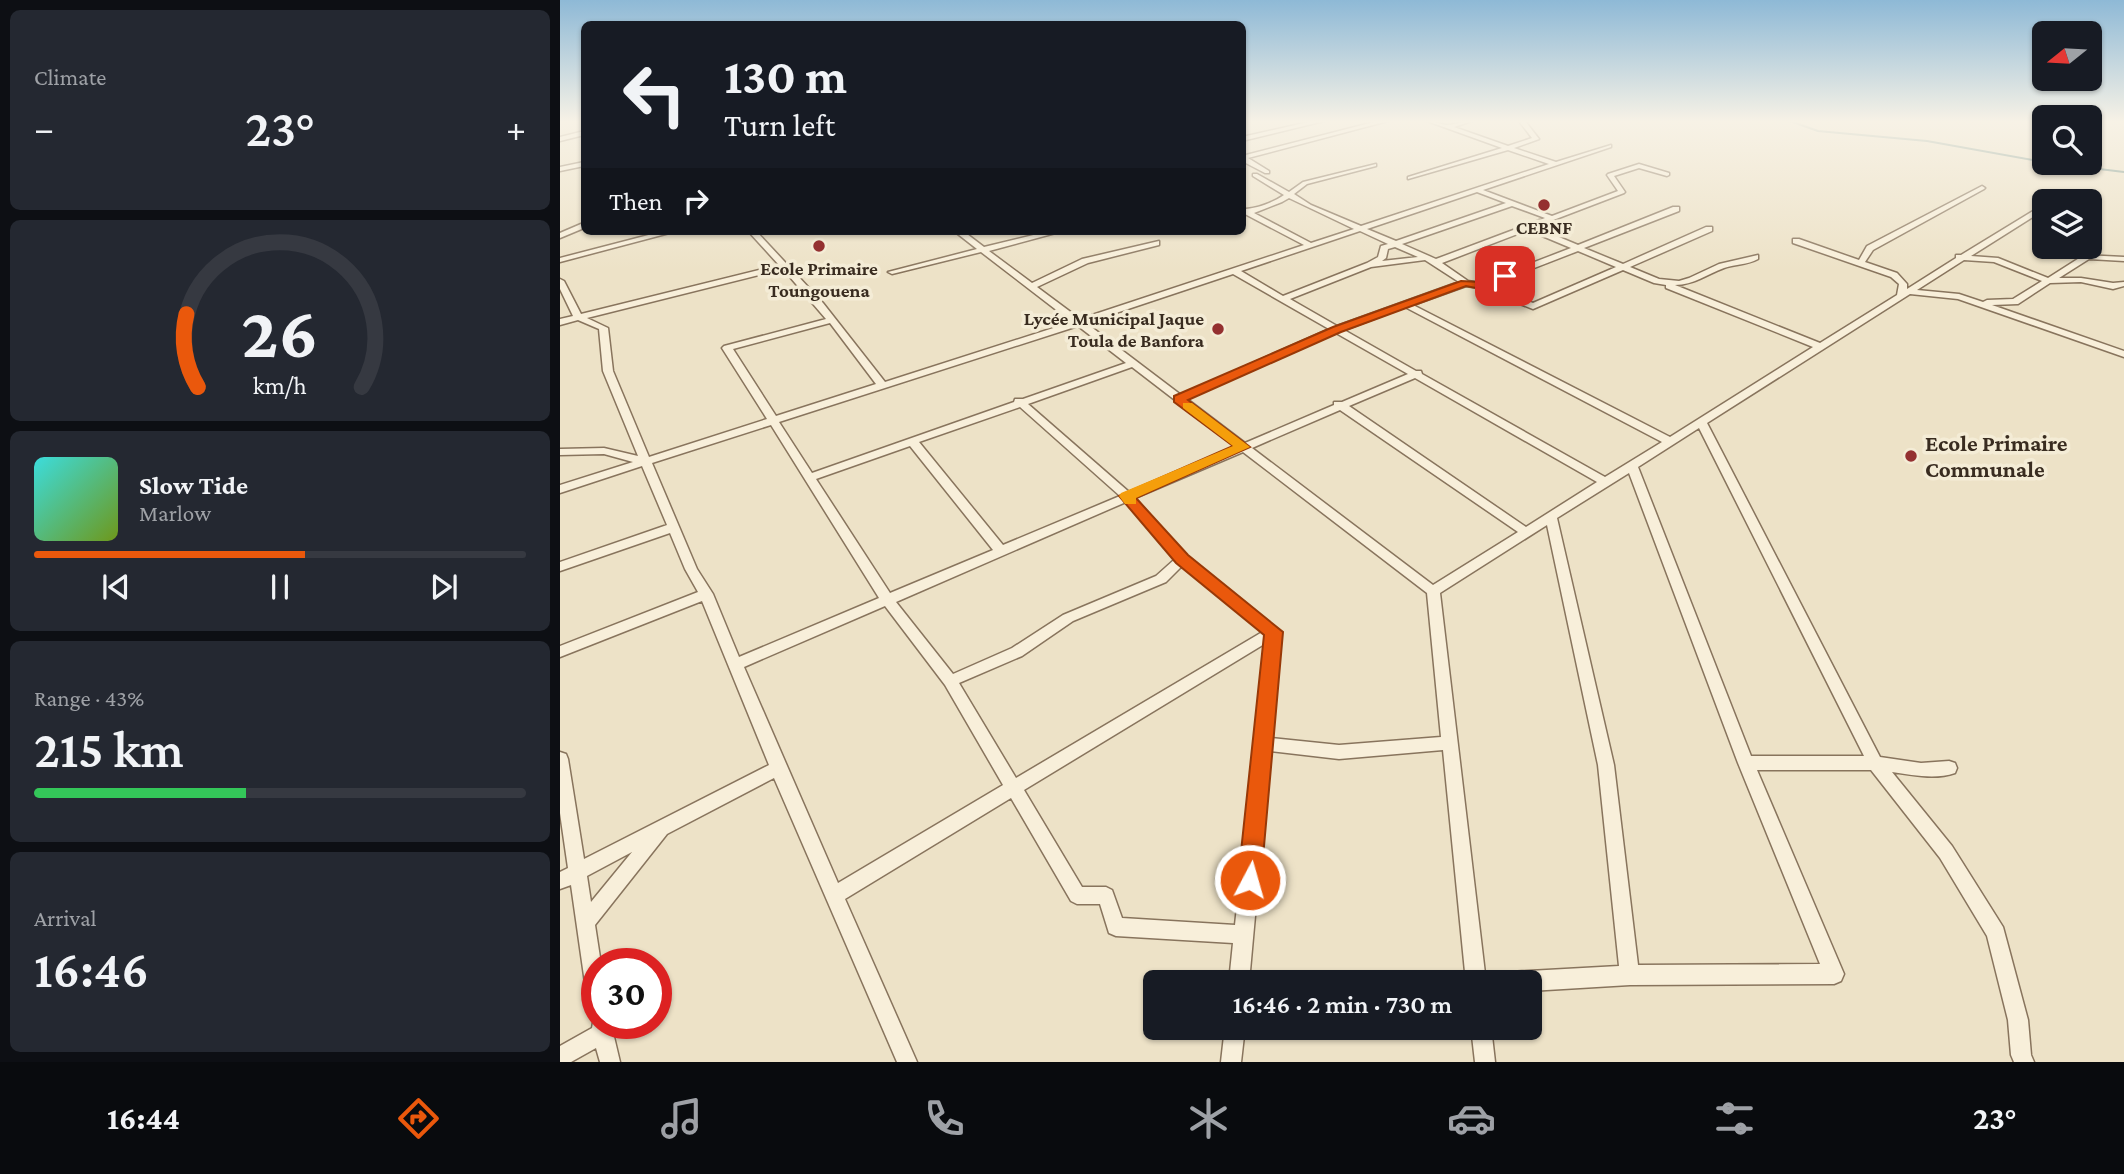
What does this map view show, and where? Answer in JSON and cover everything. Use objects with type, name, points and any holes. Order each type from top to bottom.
[{"type":"street","points":[[1246,177],[1268,172],[1265,171]]},
{"type":"street","points":[[1246,211],[1280,201],[1305,183],[1353,171]]},
{"type":"street","points":[[1410,178],[1433,171]]},
{"type":"street","points":[[560,489],[1078,323],[1536,171]]},
{"type":"street","points":[[1436,262],[1622,192],[1610,175],[1624,171]]},
{"type":"street","points":[[1655,171],[1667,174]]},
{"type":"street","points":[[1255,175],[1357,229],[1436,262],[1465,283],[1481,286],[1533,306],[1709,229]]},
{"type":"street","points":[[1861,263],[1870,248],[1982,188]]},
{"type":"street","points":[[1478,190],[1554,219]]},
{"type":"street","points":[[1282,299],[1370,265],[1382,258],[1384,248],[1393,244],[1513,203]]},
{"type":"street","points":[[1481,286],[1676,209]]},
{"type":"street","points":[[1246,212],[1310,245]]},
{"type":"street","points":[[1433,591],[1959,257],[2032,214]]},
{"type":"street","points":[[560,236],[581,227]]},
{"type":"street","points":[[1530,228],[1818,346]]},
{"type":"street","points":[[560,260],[657,235]]},
{"type":"street","points":[[755,235],[832,320],[882,385]]},
{"type":"street","points":[[963,235],[1433,591],[1475,970]]},
{"type":"street","points":[[892,272],[1043,235]]},
{"type":"street","points":[[1796,240],[1894,275],[1903,284],[1903,293]]},
{"type":"street","points":[[1031,287],[1085,261],[1156,243]]},
{"type":"street","points":[[1657,281],[1676,285],[1694,282],[1724,265],[1748,262],[1755,257]]},
{"type":"street","points":[[1959,257],[1995,261],[2049,281],[2081,279],[2113,286],[2124,284]]},
{"type":"street","points":[[1903,293],[1959,297],[1985,303],[2015,302],[2087,257],[2124,259]]},
{"type":"street","points":[[1370,265],[1423,258]]},
{"type":"street","points":[[560,322],[783,268]]},
{"type":"street","points":[[1234,271],[1418,373],[1605,482]]},
{"type":"street","points":[[560,281],[578,317],[603,328],[608,371],[691,569],[706,594],[778,768],[836,894],[907,1062]]},
{"type":"street","points":[[1179,399],[1337,329],[1465,283]]},
{"type":"street","points":[[1959,297],[2124,354]]},
{"type":"street","points":[[1405,304],[1669,441]]},
{"type":"street","points":[[832,320],[727,348],[887,600],[950,681],[1077,895],[1106,896],[1116,927],[1244,935]]},
{"type":"street","points":[[810,477],[1132,363]]},
{"type":"street","points":[[735,665],[1338,404],[1418,373]]},
{"type":"street","points":[[1019,401],[1126,496],[1182,559],[1274,632]]},
{"type":"street","points":[[1338,404],[1526,532]]},
{"type":"street","points":[[1701,421],[1875,764],[1946,852],[1996,933],[2018,1020],[2024,1062]]},
{"type":"street","points":[[911,440],[1000,550]]},
{"type":"street","points":[[560,452],[604,451],[648,462]]},
{"type":"street","points":[[1542,980],[1630,975],[1834,974],[1746,763],[1632,465]]},
{"type":"street","points":[[1551,516],[1606,765],[1630,975]]},
{"type":"street","points":[[560,566],[674,527]]},
{"type":"street","points":[[950,681],[1017,652],[1068,618],[1161,579],[1182,559]]},
{"type":"street","points":[[560,652],[706,594]]},
{"type":"street","points":[[1240,970],[1274,632]]},
{"type":"street","points":[[836,894],[1274,632]]},
{"type":"street","points":[[1263,744],[1339,752],[1451,743]]},
{"type":"street","points":[[560,759],[590,948]]},
{"type":"street","points":[[1746,763],[1875,764],[1921,770],[1949,768]]},
{"type":"street","points":[[560,881],[778,768]]},
{"type":"street","points":[[586,922],[663,828]]},
{"type":"street","points":[[560,1057],[585,1039]]},
{"type":"street","points":[[604,1039],[610,1062]]},
{"type":"street","points":[[1231,1062],[1233,1040]]},
{"type":"street","points":[[1482,1040],[1485,1062]]},
{"type":"waterway","points":[[2112,171],[2124,172]]},
{"type":"slow traffic","points":[[1130,501],[1126,496],[1243,447],[1188,406]]},
{"type":"place","name":"CEBNF","points":[[1544,205]]},
{"type":"place","name":"Ecole Primaire Toungouena","points":[[819,246]]},
{"type":"place","name":"Lycée Municipal Jaque Toula de Banfora","points":[[1218,329]]},
{"type":"place","name":"Ecole Primaire Communale","points":[[1911,456]]},
{"type":"route","points":[[1250,880],[1274,632],[1182,559],[1126,496],[1243,447],[1179,399],[1337,329],[1465,283],[1481,286],[1505,276]]}]
